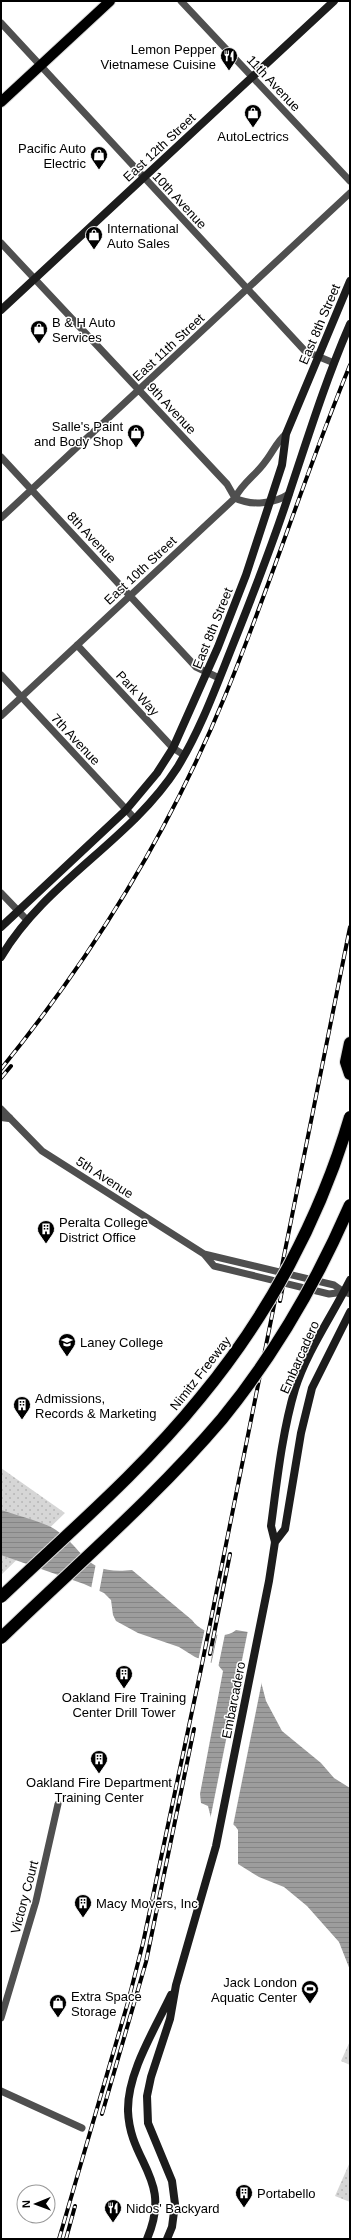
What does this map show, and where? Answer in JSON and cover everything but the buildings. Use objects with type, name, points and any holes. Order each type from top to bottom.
[{"type":"highway","points":[[350,1043],[346,1062],[350,1074]]},
{"type":"highway","name":"Nimitz Freeway","points":[[1,1597],[161,1443],[200,1399],[224,1368],[265,1307],[297,1250],[322,1196],[350,1117]]},
{"type":"highway","points":[[1,1638],[167,1478],[222,1418],[259,1370],[295,1315],[319,1270],[350,1205]]},
{"type":"main road","points":[[1,102],[110,1]]},
{"type":"main road","name":"East 12th Street","points":[[1,310],[334,1]]},
{"type":"main road","name":"East 8th Street","points":[[1,928],[17,910],[126,810],[157,773],[173,748],[207,673],[249,568],[282,465],[286,434],[350,281]]},
{"type":"main road","name":"East 8th Street","points":[[1,957],[27,920],[134,819],[157,795],[184,755],[220,678],[289,494],[306,439],[350,324]]},
{"type":"main road","name":"Embarcadero","points":[[176,1985],[216,1846],[261,1622],[275,1542],[271,1526],[287,1421],[302,1371],[347,1293],[350,1280]]},
{"type":"main road","name":"Embarcadero","points":[[275,1542],[285,1529],[303,1421],[312,1388],[350,1312]]},
{"type":"main road","points":[[147,2239],[154,2223],[156,2204],[154,2184],[132,2134],[128,2110],[129,2094],[134,2074],[176,1985]]},
{"type":"main road","points":[[167,2239],[172,2227],[175,2204],[172,2181],[152,2137],[147,2110],[151,2077],[170,2019],[176,1985]]},
{"type":"street","name":"11th Avenue","points":[[182,1],[350,181]]},
{"type":"street","name":"10th Avenue","points":[[1,23],[305,351],[334,363]]},
{"type":"street","name":"East 11th Street","points":[[1,518],[350,193]]},
{"type":"street","name":"9th Avenue","points":[[1,243],[227,484],[235,498]]},
{"type":"street","name":"East 10th Street","points":[[1,716],[235,498],[240,487],[262,466],[280,438],[286,434]]},
{"type":"street","name":"8th Avenue","points":[[1,457],[196,667],[220,678]]},
{"type":"street","points":[[235,498],[251,503],[271,502],[289,494]]},
{"type":"street","name":"Park Way","points":[[77,646],[173,748],[184,755]]},
{"type":"street","name":"7th Avenue","points":[[1,675],[134,819]]},
{"type":"street","points":[[1,893],[27,920]]},
{"type":"street","name":"5th Avenue","points":[[1,1109],[5,1117],[42,1151],[204,1254],[214,1266],[230,1272],[329,1294],[347,1293]]},
{"type":"street","name":"5th Avenue","points":[[204,1254],[334,1285],[347,1293]]},
{"type":"street","name":"Victory Court","points":[[1,2018],[36,1901],[58,1804]]},
{"type":"street","points":[[1,2091],[82,2128]]},
{"type":"shaded area","points":[[1,1468],[65,1513],[1,1575]]},
{"type":"shaded area","points":[[1,1510],[51,1527],[66,1538],[95,1565],[104,1569],[116,1571],[132,1570],[201,1628],[212,1634],[225,1635],[236,1630],[248,1632],[266,1701],[282,1731],[321,1763],[334,1778],[350,1788],[350,1970],[339,1942],[307,1906],[284,1887],[259,1877],[238,1864],[238,1830],[230,1822],[211,1818],[208,1806],[201,1803],[200,1794],[223,1671],[218,1665],[195,1657],[179,1647],[138,1633],[116,1621],[113,1615],[111,1600],[104,1593],[84,1584],[1,1555]]},
{"type":"shaded area","points":[[350,2041],[350,2065],[341,2061]]},
{"type":"shaded area","points":[[350,2162],[350,2202],[335,2196]]},
{"type":"pier","points":[[96,1563],[104,1566],[99,1593],[91,1589]]},
{"type":"pier","points":[[205,1628],[217,1632],[210,1665],[198,1661]]},
{"type":"pier","points":[[248,1630],[263,1676],[233,1826],[210,1820]]},
{"type":"pier","points":[[218,1632],[225,1634],[218,1668],[211,1665]]},
{"type":"railway","points":[[1,1069],[67,982],[97,937],[126,891],[180,795],[225,696],[350,365]]},
{"type":"railway","points":[[59,2239],[128,2002],[143,1943],[201,1669],[350,927]]},
{"type":"railway","points":[[1,1078],[11,1066]]},
{"type":"railway","points":[[280,1301],[286,1270]]},
{"type":"railway","points":[[210,1654],[230,1554]]},
{"type":"railway","points":[[102,2114],[146,1962],[194,1729]]},
{"type":"railway","points":[[66,2239],[75,2206]]},
{"type":"place","name":"Lemon Pepper Vietnamese Cuisine","points":[[229,71]]},
{"type":"place","name":"AutoLectrics","points":[[253,128]]},
{"type":"place","name":"Pacific Auto Electric","points":[[99,170]]},
{"type":"place","name":"International Auto Sales","points":[[94,250]]},
{"type":"place","name":"B & H Auto Services","points":[[39,344]]},
{"type":"place","name":"Salle's Paint and Body Shop","points":[[136,448]]},
{"type":"place","name":"Peralta College District Office","points":[[46,1244]]},
{"type":"place","name":"Laney College","points":[[67,1357]]},
{"type":"place","name":"Admissions, Records & Marketing","points":[[22,1420]]},
{"type":"place","name":"Oakland Fire Training Center Drill Tower","points":[[124,1689]]},
{"type":"place","name":"Oakland Fire Department Training Center","points":[[99,1774]]},
{"type":"place","name":"Macy Movers, Inc","points":[[83,1918]]},
{"type":"place","name":"Jack London Aquatic Center","points":[[310,2004]]},
{"type":"place","name":"Extra Space Storage","points":[[58,2018]]},
{"type":"place","name":"Portabello","points":[[244,2208]]},
{"type":"place","name":"Nidos' Backyard","points":[[113,2223]]}]
